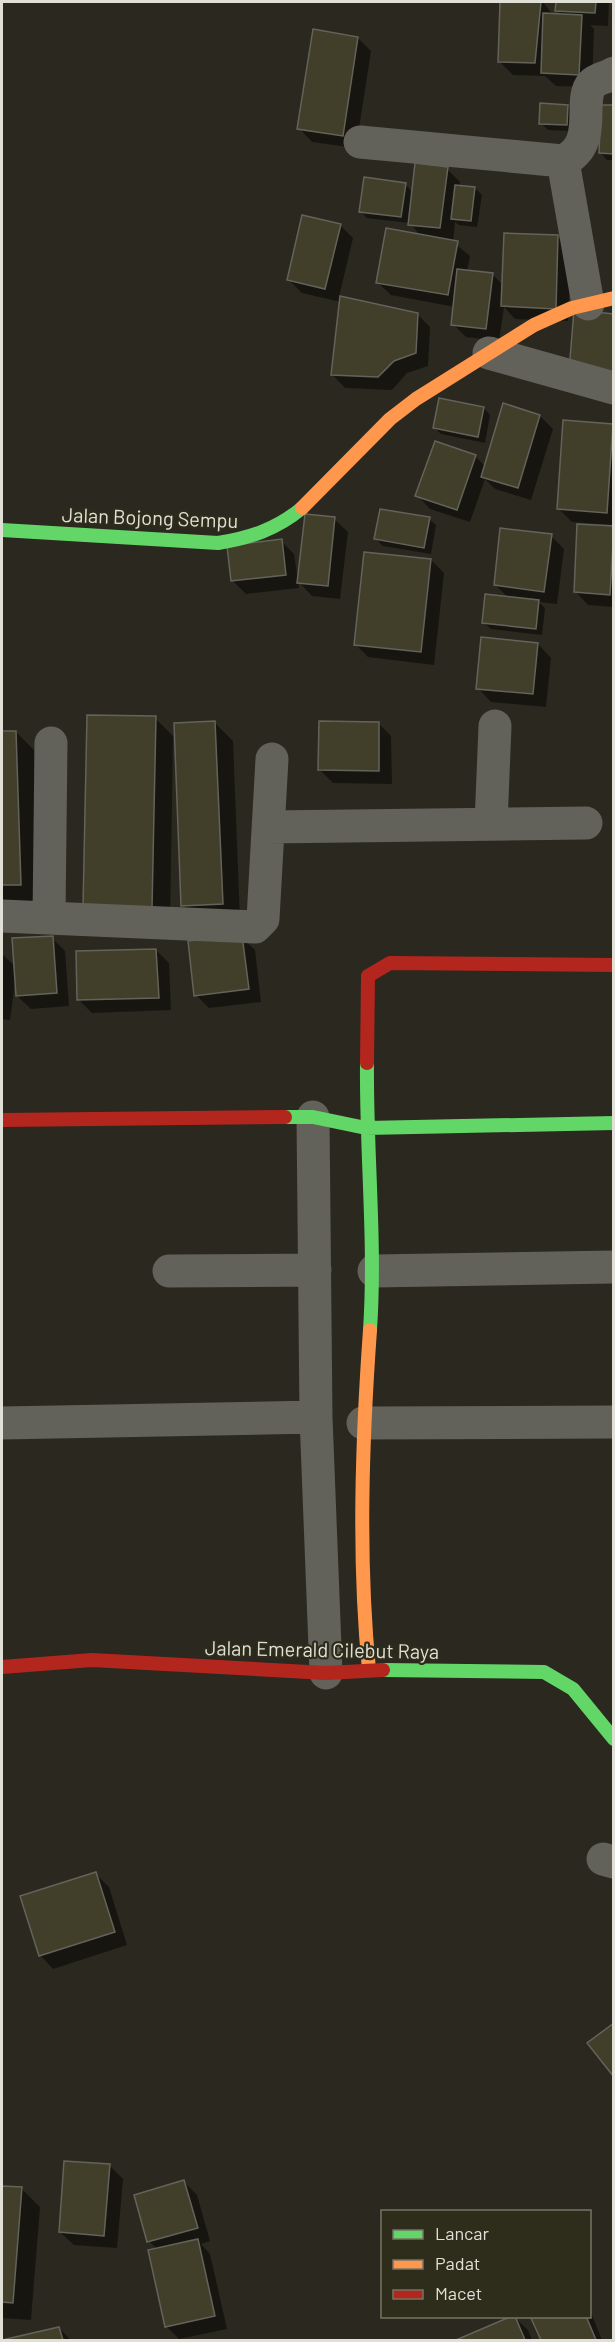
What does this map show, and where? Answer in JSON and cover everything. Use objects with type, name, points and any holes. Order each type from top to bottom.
[{"type":"street","points":[[360,142],[563,161],[574,151],[586,133],[590,87],[596,81],[614,73]]},
{"type":"street","points":[[563,161],[601,301]]},
{"type":"street","name":"Jalan Bojong Sempu","points":[[2,530],[218,543],[247,540],[260,536],[310,502],[405,407],[531,326],[567,310],[601,301]]},
{"type":"street","points":[[489,352],[614,388]]},
{"type":"street","points":[[491,824],[495,726]]},
{"type":"street","points":[[49,918],[51,742]]},
{"type":"street","points":[[2,916],[255,927],[263,919],[272,759]]},
{"type":"street","points":[[268,827],[586,823]]},
{"type":"street","points":[[369,1670],[365,1629],[363,1423],[374,1271],[366,1128],[368,976],[390,963],[614,965]]},
{"type":"street","points":[[313,1117],[316,1417],[326,1672]]},
{"type":"street","points":[[2,1120],[313,1117],[366,1128],[614,1123]]},
{"type":"street","points":[[374,1271],[614,1267]]},
{"type":"street","points":[[169,1271],[315,1270]]},
{"type":"street","points":[[2,1423],[316,1417]]},
{"type":"street","points":[[363,1423],[614,1422]]},
{"type":"street","name":"Jalan Emerald Cilebut Raya","points":[[2,1667],[92,1660],[326,1672],[369,1670],[544,1672],[573,1689],[614,1739]]},
{"type":"building","points":[[500,2],[541,2],[535,63],[498,62]]},
{"type":"building","points":[[556,2],[596,2],[595,13],[555,11]]},
{"type":"building","points":[[543,13],[582,15],[579,75],[541,73]]},
{"type":"building","points":[[313,29],[358,37],[343,136],[297,129]]},
{"type":"building","points":[[540,103],[568,105],[567,125],[539,124]]},
{"type":"building","points":[[601,105],[614,105],[614,154],[599,153]]},
{"type":"building","points":[[415,163],[448,167],[440,228],[408,225]]},
{"type":"building","points":[[364,177],[406,183],[401,217],[359,212]]},
{"type":"building","points":[[455,185],[475,187],[471,221],[451,219]]},
{"type":"building","points":[[302,215],[341,224],[325,289],[287,280]]},
{"type":"building","points":[[386,228],[458,241],[448,295],[376,283]]},
{"type":"building","points":[[504,233],[558,235],[556,309],[501,306]]},
{"type":"building","points":[[457,269],[493,273],[486,329],[451,325]]},
{"type":"building","points":[[340,296],[418,313],[416,353],[394,361],[378,377],[331,375]]},
{"type":"building","points":[[574,310],[614,314],[614,375],[569,371]]},
{"type":"building","points":[[439,398],[484,407],[478,437],[433,428]]},
{"type":"building","points":[[503,403],[540,415],[518,488],[481,477]]},
{"type":"building","points":[[563,420],[613,424],[607,513],[557,509]]},
{"type":"building","points":[[435,441],[476,455],[457,510],[415,496]]},
{"type":"building","points":[[380,509],[430,517],[424,548],[374,539]]},
{"type":"building","points":[[305,514],[335,517],[328,586],[297,583]]},
{"type":"building","points":[[577,524],[614,526],[610,595],[574,592]]},
{"type":"building","points":[[500,528],[552,534],[544,592],[494,585]]},
{"type":"building","points":[[282,539],[286,575],[231,581],[227,546]]},
{"type":"building","points":[[364,552],[431,559],[421,652],[354,645]]},
{"type":"building","points":[[485,594],[539,600],[536,629],[482,623]]},
{"type":"building","points":[[481,637],[538,643],[533,694],[476,689]]},
{"type":"building","points":[[87,715],[156,716],[152,908],[83,907]]},
{"type":"building","points":[[215,721],[223,904],[181,906],[174,723]]},
{"type":"building","points":[[319,721],[379,722],[379,771],[318,770]]},
{"type":"building","points":[[2,731],[16,731],[21,885],[2,885]]},
{"type":"building","points":[[242,935],[249,989],[194,996],[188,941]]},
{"type":"building","points":[[53,936],[57,993],[16,996],[12,938]]},
{"type":"building","points":[[156,949],[159,998],[77,1000],[76,951]]},
{"type":"building","points":[[96,1872],[115,1932],[39,1956],[20,1896]]},
{"type":"building","points":[[614,2023],[614,2077],[587,2043]]},
{"type":"building","points":[[64,2161],[110,2164],[104,2236],[59,2232]]},
{"type":"building","points":[[184,2180],[198,2228],[147,2242],[134,2195]]},
{"type":"building","points":[[2,2186],[22,2187],[13,2303],[2,2302]]},
{"type":"building","points":[[198,2239],[215,2316],[165,2327],[148,2250]]},
{"type":"building","points":[[507,2318],[516,2318],[525,2340],[456,2340]]},
{"type":"building","points":[[531,2318],[587,2318],[596,2340],[541,2340]]},
{"type":"building","points":[[59,2327],[63,2340],[2,2340]]},
{"type":"traffic: fast","points":[[2,530],[218,543],[263,532],[283,522],[302,508]]},
{"type":"traffic: fast","points":[[367,1063],[372,1263],[370,1330]]},
{"type":"traffic: fast","points":[[285,1117],[313,1117],[366,1128],[614,1123]]},
{"type":"traffic: fast","points":[[383,1670],[544,1672],[573,1689],[614,1739]]},
{"type":"traffic: slow","points":[[302,508],[390,419],[416,399],[534,325],[572,308],[614,298]]},
{"type":"traffic: slow","points":[[369,1670],[363,1585],[362,1500],[370,1330]]},
{"type":"traffic: jam","points":[[367,1063],[368,976],[390,963],[614,965]]},
{"type":"traffic: jam","points":[[2,1120],[285,1117]]},
{"type":"traffic: jam","points":[[2,1667],[92,1660],[326,1673],[383,1670]]}]
